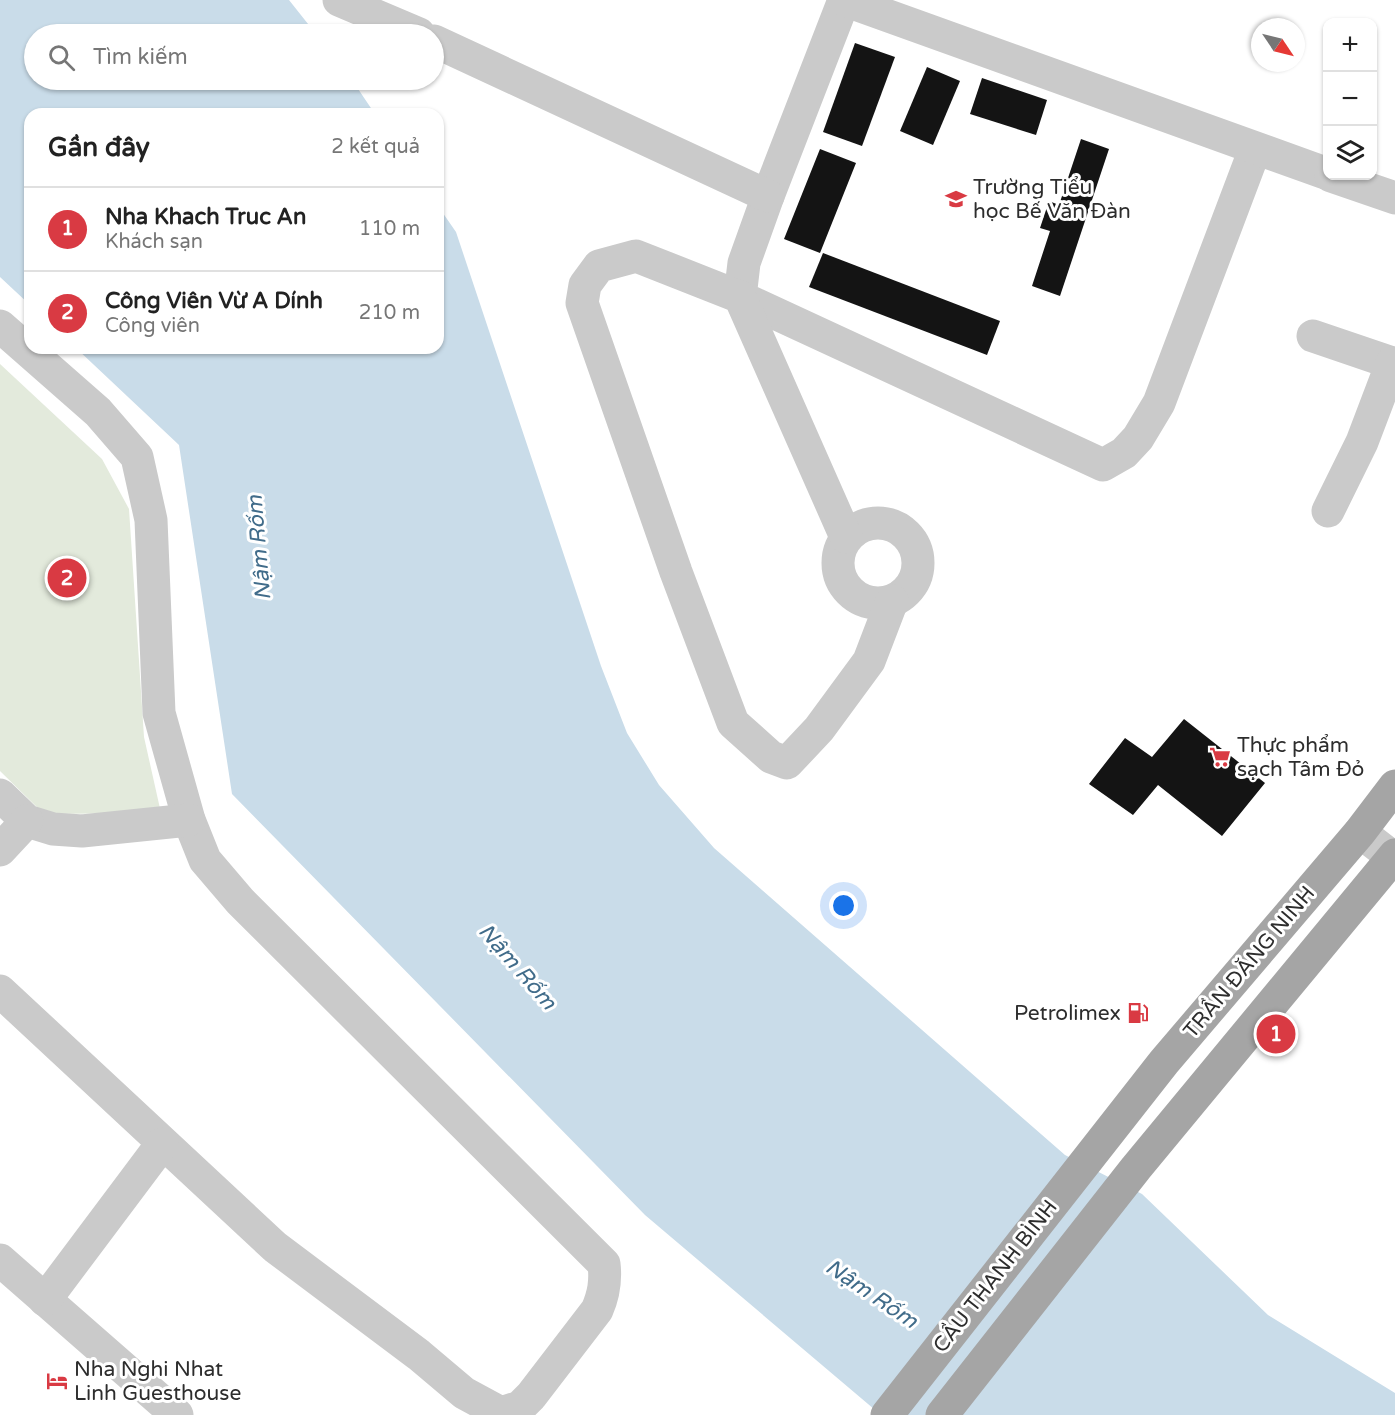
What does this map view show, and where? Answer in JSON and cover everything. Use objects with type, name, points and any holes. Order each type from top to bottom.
[{"type":"main road","name":"TRẦN ĐĂNG NINH","points":[[1103,1138],[1164,1062],[1360,832],[1395,786]]},
{"type":"main road","name":"TRẦN ĐĂNG NINH","points":[[1136,1168],[1394,857]]},
{"type":"main road","name":"CẦU THANH BÌNH","points":[[887,1415],[1103,1138]]},
{"type":"main road","name":"CẦU THANH BÌNH","points":[[942,1415],[1136,1168]]},
{"type":"street","points":[[339,0],[396,24]]},
{"type":"street","points":[[846,537],[740,297],[744,263],[844,0],[1323,173]]},
{"type":"street","points":[[444,46],[768,196]]},
{"type":"street","points":[[892,601],[869,661],[819,729],[787,763],[771,757],[733,723],[676,572],[582,303],[585,285],[599,266],[636,256],[740,297],[1103,465],[1124,453],[1138,438],[1159,403],[1255,149]]},
{"type":"street","points":[[1343,180],[1395,198]]},
{"type":"street","points":[[0,326],[24,347]]},
{"type":"street","points":[[1313,336],[1393,363],[1362,442],[1328,511]]},
{"type":"street","points":[[0,991],[162,1144],[275,1246],[419,1356],[464,1394],[501,1413],[520,1407],[597,1310],[606,1279],[604,1264],[240,901],[205,860],[189,820],[159,713],[151,520],[137,457],[98,412],[32,354]]},
{"type":"street","points":[[884,523],[903,532],[916,549],[918,570],[909,589],[892,601],[871,603],[852,595],[840,578],[838,557],[846,537],[864,525],[884,523]]},
{"type":"street","points":[[0,795],[27,821],[53,829],[82,831],[189,820]]},
{"type":"street","points":[[0,850],[27,821]]},
{"type":"street","points":[[1360,832],[1394,857]]},
{"type":"street","points":[[45,1300],[162,1144]]},
{"type":"street","points":[[0,1260],[177,1415]]},
{"type":"shaded area","points":[[0,364],[102,459],[129,509],[144,737],[161,813],[44,814],[0,771]]},
{"type":"water","points":[[0,0],[289,0],[308,24],[24,24],[24,90],[359,90],[371,108],[24,108],[24,299],[0,277]]},
{"type":"water","name":"Nậm Rốm","points":[[444,215],[456,232],[601,666],[627,733],[659,785],[714,848],[1065,1155],[1142,1194],[1268,1315],[1395,1393],[1395,1415],[881,1415],[645,1215],[232,794],[179,445],[82,354],[444,354]]},
{"type":"building","points":[[855,43],[895,57],[862,146],[823,132]]},
{"type":"building","points":[[927,67],[960,81],[933,145],[900,131]]},
{"type":"building","points":[[982,78],[1047,100],[1036,135],[970,114]]},
{"type":"building","points":[[1081,139],[1109,149],[1060,296],[1032,286],[1050,231],[1040,228],[1049,201],[1059,205]]},
{"type":"building","points":[[820,149],[856,163],[820,253],[784,239]]},
{"type":"building","points":[[823,253],[1000,321],[987,355],[809,287]]},
{"type":"building","points":[[1184,719],[1265,783],[1222,836],[1158,785],[1133,815],[1089,784],[1125,738],[1152,757]]},
{"type":"place","name":"Trường Tiểu học Bế Văn Đàn","points":[[956,199]]},
{"type":"place","name":"Công Viên Vừ A Dính","points":[[67,578]]},
{"type":"place","name":"Thực phẩm sạch Tâm Đỏ","points":[[1220,757]]},
{"type":"place","name":"Petrolimex","points":[[1138,1013]]},
{"type":"place","name":"Nha Khach Truc An","points":[[1276,1034]]},
{"type":"place","name":"Nha Nghi Nhat Linh Guesthouse","points":[[57,1381]]}]
